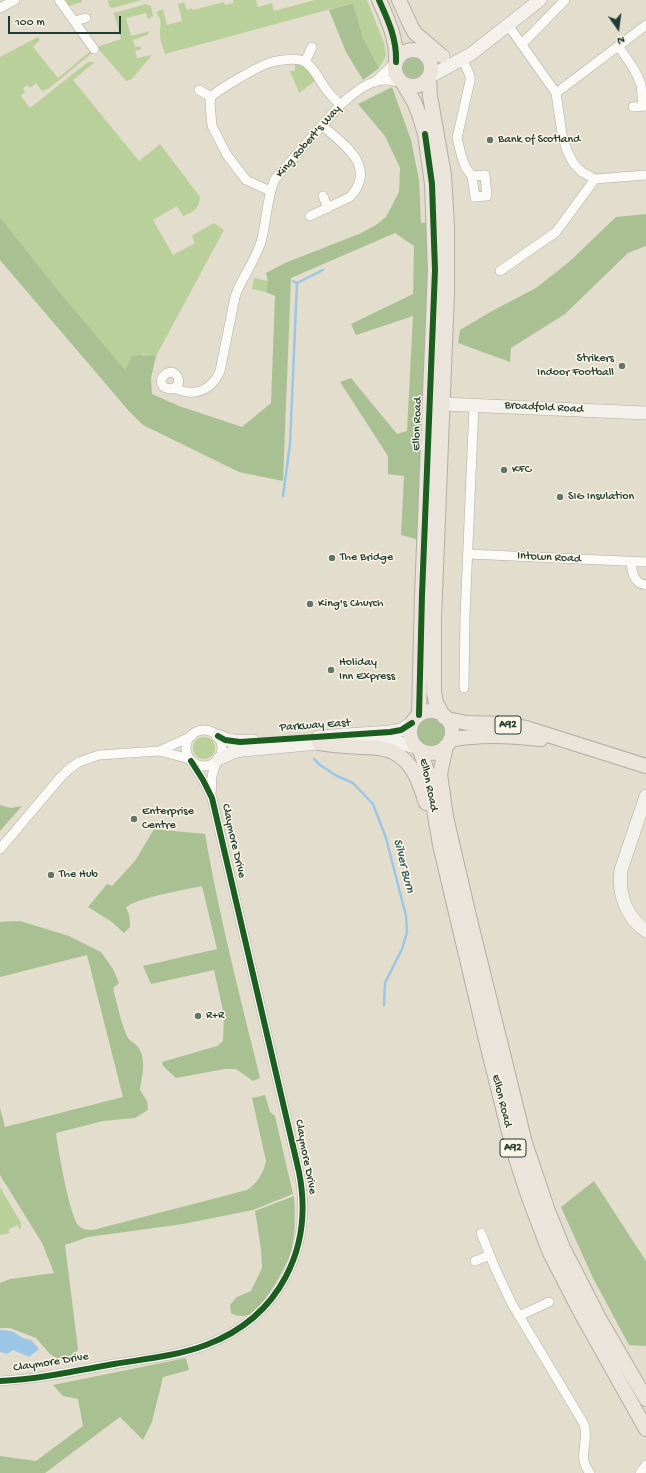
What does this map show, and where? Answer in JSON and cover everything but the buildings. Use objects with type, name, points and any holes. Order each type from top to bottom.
[{"type":"main road","points":[[379,0],[395,40],[395,72],[403,83],[410,86],[417,86],[424,83],[429,77],[432,68],[431,62],[428,56],[420,50],[408,36],[393,0]]},
{"type":"main road","points":[[399,0],[415,33],[442,56]]},
{"type":"main road","points":[[396,62],[400,54],[405,51],[411,49],[420,50]]},
{"type":"main road","name":"Ellon Road","points":[[429,77],[430,96],[444,175],[447,226],[447,293],[433,678],[436,703],[445,718]]},
{"type":"main road","name":"Ellon Road","points":[[403,83],[412,97],[425,134],[432,184],[435,262],[416,719]]},
{"type":"main road","name":"A92","points":[[448,743],[451,729],[445,718],[440,714],[429,712],[416,719],[410,729],[412,742],[418,749],[427,753],[434,753],[441,750],[448,743],[469,736],[513,736],[567,741]]},
{"type":"main road","name":"A92","points":[[445,718],[467,723],[493,723],[526,728],[646,766]]},
{"type":"main road","points":[[319,743],[339,746],[380,748],[393,752],[402,758],[416,776],[440,845]]},
{"type":"main road","name":"Ellon Road","points":[[448,743],[440,774],[446,817],[469,916],[530,1157],[548,1212],[563,1248],[600,1320],[646,1399]]},
{"type":"main road","name":"Ellon Road","points":[[418,749],[428,774],[440,845],[487,1044],[514,1152],[529,1198],[550,1253],[581,1313],[646,1428]]},
{"type":"street","points":[[0,8],[16,0]]},
{"type":"street","points":[[58,0],[94,49]]},
{"type":"street","points":[[429,77],[471,54],[540,0]]},
{"type":"street","points":[[522,44],[565,0]]},
{"type":"street","points":[[74,21],[86,18]]},
{"type":"street","points":[[508,25],[556,93],[566,151],[574,164],[582,172],[596,179],[646,175]]},
{"type":"street","points":[[556,93],[619,47],[646,25]]},
{"type":"street","points":[[305,62],[312,47]]},
{"type":"street","points":[[619,47],[634,69],[641,84],[645,106],[633,107]]},
{"type":"street","points":[[420,50],[442,56],[462,58]]},
{"type":"street","points":[[462,58],[470,76],[470,81],[457,138],[464,163],[472,176]]},
{"type":"street","points":[[270,191],[246,180],[227,155],[212,126],[210,103],[211,97],[220,90],[270,62],[293,60],[305,62],[311,67],[327,91],[340,105]]},
{"type":"street","name":"King Robert's Way","points":[[375,82],[396,62]]},
{"type":"street","name":"King Robert's Way","points":[[174,388],[188,392],[200,391],[212,385],[217,378],[220,371],[238,289],[260,244],[270,191],[275,179],[340,105],[362,88],[375,82],[386,80],[403,83]]},
{"type":"street","points":[[198,90],[211,97]]},
{"type":"street","points":[[310,216],[350,197],[361,178],[361,171],[356,157],[323,126]]},
{"type":"street","points":[[502,267],[556,232],[596,179]]},
{"type":"street","points":[[323,196],[328,208]]},
{"type":"street","name":"Broadfold Road","points":[[442,404],[646,413]]},
{"type":"street","points":[[464,688],[474,405]]},
{"type":"street","name":"Intown Road","points":[[468,554],[646,562]]},
{"type":"street","points":[[631,562],[635,579],[642,585],[646,585]]},
{"type":"street","name":"Parkway East","points":[[218,736],[225,740],[240,742],[390,732],[401,730],[416,719]]},
{"type":"street","points":[[159,751],[198,732],[206,731],[218,736],[222,745],[222,750],[218,760],[208,766],[195,764],[191,760],[186,747],[192,736]]},
{"type":"street","name":"Parkway East","points":[[218,760],[233,752],[243,750],[381,739],[393,741],[418,749]]},
{"type":"street","points":[[0,849],[59,779],[73,766],[85,760],[99,755],[159,751],[191,760]]},
{"type":"street","name":"Claymore Drive","points":[[191,760],[212,798]]},
{"type":"street","name":"Claymore Drive","points":[[0,1382],[128,1362],[186,1351],[213,1342],[243,1325],[260,1311],[279,1288],[293,1262],[299,1242],[302,1222],[303,1202],[301,1183],[212,798],[212,776],[218,760]]},
{"type":"street","points":[[646,796],[621,870],[620,881],[621,892],[628,912],[640,927],[646,931]]},
{"type":"street","points":[[481,1233],[519,1316],[584,1424],[586,1437],[583,1455],[584,1464],[590,1473]]},
{"type":"street","points":[[475,1261],[490,1255]]},
{"type":"street","points":[[519,1316],[549,1302]]},
{"type":"street","points":[[640,1473],[646,1465]]},
{"type":"green space","points":[[62,0],[82,0],[82,2],[68,6]]},
{"type":"green space","points":[[108,0],[142,0],[112,8],[109,6]]},
{"type":"green space","points":[[233,0],[256,0],[258,7],[272,3],[274,11],[315,0],[367,0],[384,43],[386,56],[379,68],[363,38],[353,3],[165,54],[160,39],[161,25],[156,12],[163,9],[167,25],[182,21],[178,4],[184,2],[187,10],[192,8],[193,10],[224,2],[225,5],[234,3]]},
{"type":"green space","points":[[353,3],[363,38],[379,68],[363,80],[346,52],[329,10]]},
{"type":"green space","points":[[146,4],[151,6],[153,16],[148,19],[146,13],[126,18],[131,36],[150,31],[147,35],[133,40],[135,47],[140,46],[141,49],[135,51],[137,58],[152,55],[132,79],[126,81],[97,47],[121,39],[114,13]]},
{"type":"green space","points":[[38,37],[40,40],[33,47],[58,78],[92,50],[92,53],[48,89],[42,91],[36,83],[30,88],[27,85],[23,88],[25,92],[21,96],[30,108],[88,62],[95,62],[73,80],[139,161],[160,144],[200,197],[199,204],[190,213],[183,216],[177,206],[153,220],[173,255],[195,243],[192,237],[193,235],[214,223],[224,230],[156,356],[143,354],[125,371],[0,217],[0,57]]},
{"type":"green space","points":[[409,58],[417,58],[423,64],[423,72],[417,78],[409,78],[403,72],[403,64]]},
{"type":"green space","points":[[295,63],[305,66],[315,81],[299,93],[290,71],[295,71]]},
{"type":"green space","points":[[392,87],[411,140],[419,180],[421,223],[430,222],[419,540],[401,535],[404,476],[388,474],[388,456],[340,382],[351,378],[397,434],[407,431],[413,316],[356,335],[351,324],[413,294],[414,246],[395,233],[291,278],[283,481],[239,472],[143,425],[128,410],[0,260],[0,217],[57,289],[125,370],[132,356],[156,356],[151,378],[152,394],[179,406],[242,427],[271,403],[275,296],[266,292],[268,281],[266,273],[285,263],[359,234],[376,225],[386,217],[399,192],[400,168],[385,136],[358,104]]},
{"type":"green space","points":[[646,214],[646,246],[628,253],[565,314],[511,348],[510,362],[458,343],[460,330],[536,288],[569,262],[616,217]]},
{"type":"green space","points":[[254,278],[268,281],[266,292],[252,289]]},
{"type":"green space","points":[[431,717],[442,721],[446,732],[442,743],[431,747],[420,743],[416,732],[420,721]]},
{"type":"green space","points":[[204,737],[208,738],[214,744],[214,752],[208,758],[204,759],[200,758],[194,752],[193,748],[194,744],[200,738]]},
{"type":"green space","points":[[0,805],[11,808],[22,806],[0,831]]},
{"type":"green space","points":[[154,829],[205,834],[223,926],[260,1078],[253,1081],[236,1069],[225,1069],[176,1078],[163,1066],[162,1062],[217,1046],[223,1041],[224,1015],[214,970],[151,984],[143,966],[217,949],[202,886],[149,898],[130,905],[126,908],[130,919],[130,927],[124,933],[112,922],[88,907],[107,884],[112,886],[135,861]]},
{"type":"green space","points":[[20,921],[69,936],[101,952],[113,969],[119,983],[113,988],[120,1017],[127,1037],[138,1047],[142,1057],[143,1068],[140,1090],[147,1101],[148,1110],[135,1118],[103,1121],[56,1133],[68,1197],[79,1226],[85,1230],[93,1230],[247,1190],[260,1177],[266,1161],[252,1098],[265,1095],[270,1112],[275,1116],[293,1194],[253,1210],[183,1224],[88,1237],[65,1245],[78,1349],[72,1357],[62,1361],[50,1354],[36,1338],[10,1328],[0,1328],[0,1283],[10,1279],[54,1273],[42,1243],[0,1175],[0,1108],[5,1127],[123,1097],[87,955],[0,977],[0,922]]},
{"type":"green space","points":[[594,1181],[646,1261],[646,1346],[629,1345],[593,1278],[561,1207]]},
{"type":"green space","points":[[0,1187],[21,1223],[21,1230],[17,1225],[8,1230],[10,1233],[0,1235]]},
{"type":"green space","points":[[294,1196],[294,1237],[289,1258],[285,1266],[274,1286],[255,1311],[246,1316],[239,1316],[231,1313],[230,1305],[237,1297],[251,1291],[262,1268],[261,1249],[255,1211]]},
{"type":"green space","points":[[186,1358],[189,1370],[163,1377],[152,1422],[143,1440],[120,1417],[45,1473],[0,1473],[0,1456],[36,1461],[83,1426],[78,1399],[63,1396],[53,1385]]},
{"type":"water","points":[[0,1330],[12,1331],[23,1338],[31,1340],[39,1349],[29,1357],[13,1350],[7,1354],[0,1352]]},
{"type":"waterway","points":[[297,283],[323,270]]},
{"type":"waterway","points":[[283,496],[290,444],[297,283],[293,281]]},
{"type":"waterway","name":"Silver Burn","points":[[314,759],[320,765],[337,776],[353,783],[373,804],[386,838],[406,916],[407,932],[402,949],[385,983],[384,1005]]},
{"type":"cycle path","points":[[379,0],[389,22],[395,45],[396,62]]},
{"type":"cycle path","points":[[419,715],[422,595],[435,270],[432,184],[425,134]]},
{"type":"cycle path","points":[[218,736],[225,740],[240,742],[390,732],[401,730],[412,723]]},
{"type":"cycle path","points":[[0,1381],[43,1377],[160,1357],[184,1352],[206,1345],[232,1333],[254,1317],[272,1298],[286,1276],[296,1253],[301,1227],[302,1200],[299,1172],[212,798],[191,761]]},
{"type":"place","name":"Bank of Scotland","points":[[490,140]]},
{"type":"place","name":"Strikers Indoor Football","points":[[622,366]]},
{"type":"place","name":"KFC","points":[[504,470]]},
{"type":"place","name":"SIG Insulation","points":[[560,497]]},
{"type":"place","name":"The Bridge","points":[[332,558]]},
{"type":"place","name":"King's Church","points":[[310,604]]},
{"type":"place","name":"Holiday Inn Express","points":[[331,670]]},
{"type":"place","name":"Enterprise Centre","points":[[134,819]]},
{"type":"place","name":"The Hub","points":[[51,875]]},
{"type":"place","name":"R+R","points":[[198,1016]]}]
